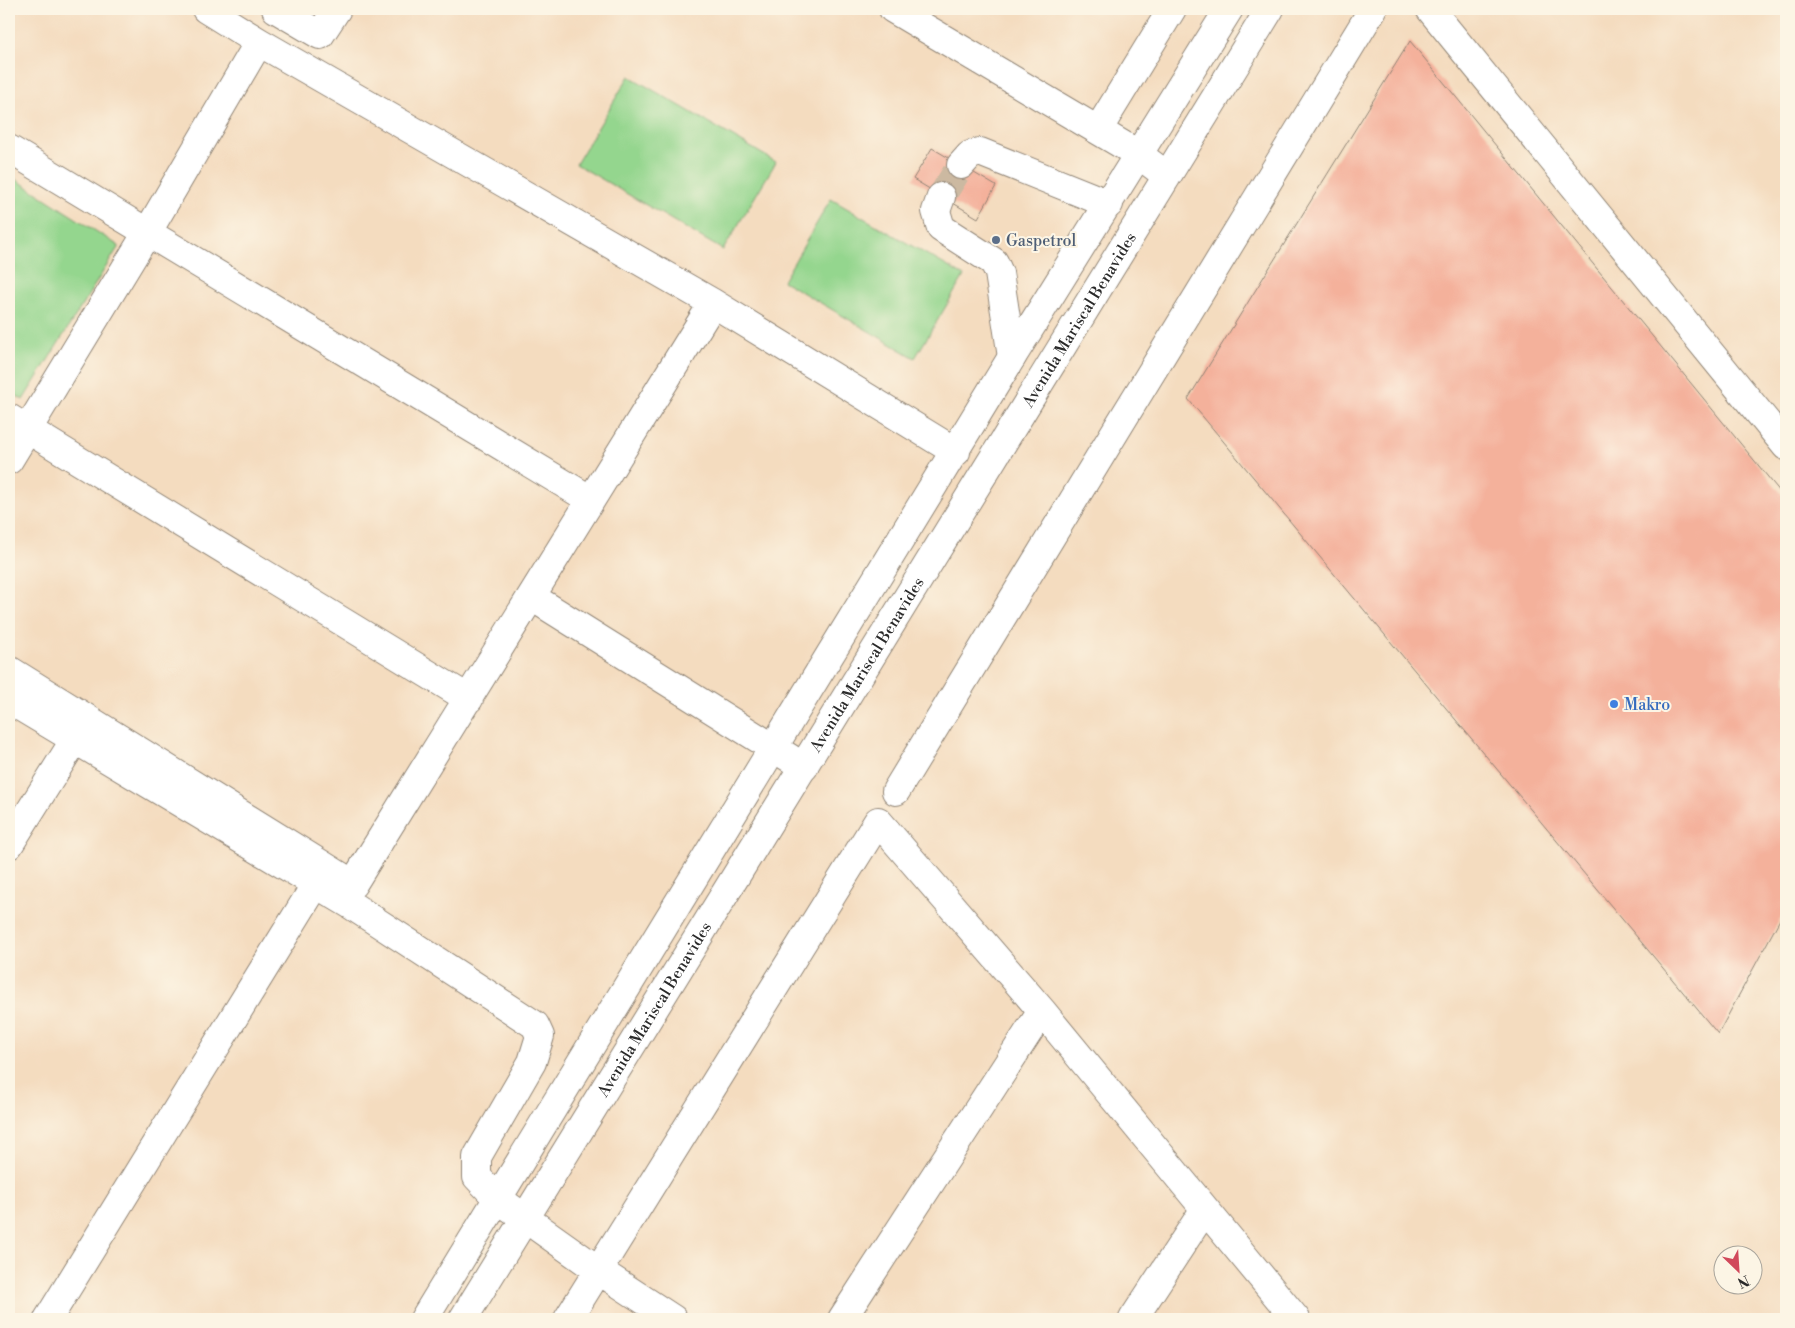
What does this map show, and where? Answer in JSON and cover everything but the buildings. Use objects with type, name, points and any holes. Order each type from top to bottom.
[{"type":"main road","points":[[206,9],[259,42],[713,303],[956,452]]},
{"type":"main road","points":[[276,9],[320,35],[337,9]]},
{"type":"main road","points":[[1098,130],[1172,9]]},
{"type":"main road","name":"Avenida Mariscal Benavides","points":[[424,1319],[956,452],[1012,357],[1229,9]]},
{"type":"main road","name":"Avenida Mariscal Benavides","points":[[463,1319],[1270,9]]},
{"type":"main road","points":[[896,791],[1373,9]]},
{"type":"main road","points":[[1430,9],[1786,446]]},
{"type":"main road","points":[[899,10],[1138,154],[1166,175]]},
{"type":"main road","points":[[9,460],[18,424],[147,233],[259,42]]},
{"type":"main road","points":[[9,149],[591,500]]},
{"type":"main road","points":[[961,165],[970,154],[980,152],[1108,204]]},
{"type":"main road","points":[[940,196],[936,211],[941,228],[994,262],[999,273],[1012,357]]},
{"type":"main road","points":[[9,670],[353,884],[713,303]]},
{"type":"main road","points":[[18,424],[469,699]]},
{"type":"main road","points":[[532,597],[804,767]]},
{"type":"main road","points":[[9,700],[74,741],[351,905],[534,1025],[540,1036],[532,1062],[477,1157],[477,1177],[498,1199],[524,1218],[598,1270],[673,1319]]},
{"type":"main road","points":[[9,845],[74,741]]},
{"type":"main road","points":[[568,1319],[878,821],[1042,1011],[1296,1319]]},
{"type":"main road","points":[[48,1319],[316,884]]},
{"type":"main road","points":[[842,1319],[1042,1011]]},
{"type":"main road","points":[[1133,1319],[1205,1209]]},
{"type":"green space","points":[[629,76],[776,162],[723,250],[576,164]]},
{"type":"green space","points":[[9,175],[119,246],[23,400],[9,391]]},
{"type":"green space","points":[[831,199],[964,276],[915,358],[783,281]]},
{"type":"tunnel","points":[[941,197],[961,165]]},
{"type":"place","name":"Gaspetrol","points":[[996,240]]},
{"type":"place","name":"Makro","points":[[1614,704]]}]
